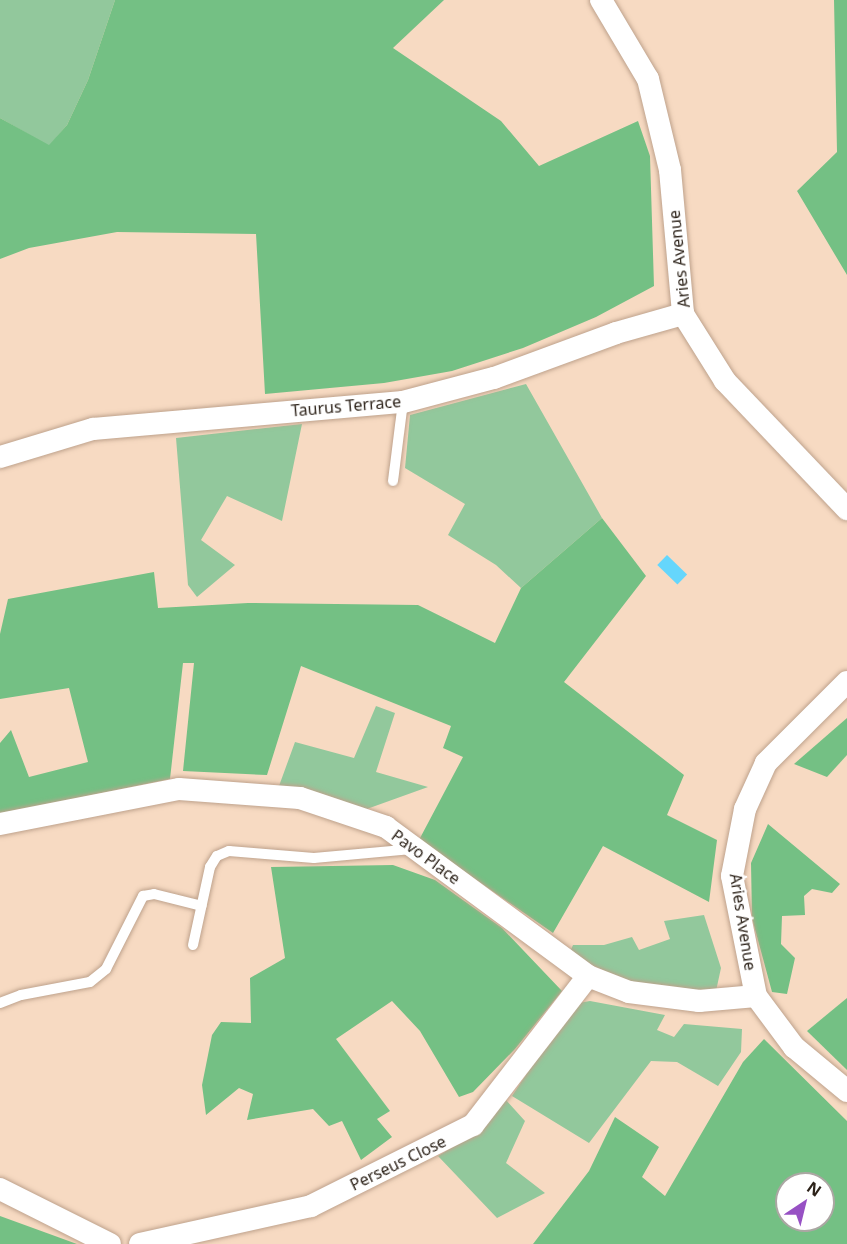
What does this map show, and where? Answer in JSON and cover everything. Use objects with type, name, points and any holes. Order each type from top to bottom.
[{"type":"street","name":"Aries Avenue","points":[[601,0],[648,79],[670,170],[683,314],[725,381],[847,509]]},
{"type":"street","name":"Taurus Terrace","points":[[0,457],[93,429],[403,402],[494,378],[616,333],[683,314]]},
{"type":"street","name":"Aries Avenue","points":[[847,682],[766,763],[745,809],[732,876],[756,996],[794,1047],[847,1091]]},
{"type":"street","name":"Pavo Place","points":[[0,824],[179,789],[300,798],[386,827],[588,976],[629,992],[699,1001],[756,996]]},
{"type":"street","name":"Perseus Close","points":[[140,1244],[311,1206],[473,1125],[588,976]]},
{"type":"street","points":[[0,1189],[110,1244]]},
{"type":"lane","points":[[393,481],[403,402]]},
{"type":"lane","points":[[193,945],[210,867],[217,856],[229,851],[314,858],[415,849]]},
{"type":"lane","points":[[0,1003],[21,995],[90,982],[106,969],[143,896],[154,894],[202,906]]},
{"type":"green space","points":[[0,0],[115,0],[88,80],[67,125],[49,146],[0,118]]},
{"type":"green space","points":[[115,0],[444,0],[393,48],[501,121],[539,166],[638,121],[650,156],[654,286],[596,317],[523,348],[452,371],[384,383],[265,394],[256,234],[117,232],[29,248],[0,259],[0,118],[49,145],[67,125],[88,80]]},
{"type":"green space","points":[[834,0],[847,0],[847,275],[797,191],[837,152]]},
{"type":"green space","points":[[526,384],[602,518],[521,588],[496,565],[448,535],[465,504],[405,468],[410,415]]},
{"type":"green space","points":[[302,424],[282,521],[227,496],[201,540],[235,565],[197,597],[188,585],[176,438]]},
{"type":"green space","points":[[602,518],[646,576],[564,682],[684,775],[667,815],[717,840],[709,902],[603,846],[553,933],[419,840],[463,757],[443,748],[451,726],[301,666],[267,775],[183,771],[194,663],[183,663],[170,779],[0,814],[0,743],[11,730],[29,777],[88,762],[69,688],[0,699],[0,634],[8,599],[154,572],[158,608],[248,603],[418,605],[495,643],[521,588]]},
{"type":"green space","points":[[376,706],[395,713],[376,772],[428,787],[364,810],[279,786],[295,742],[354,758]]},
{"type":"green space","points":[[847,718],[847,755],[827,777],[794,764]]},
{"type":"green space","points":[[768,824],[840,884],[832,893],[812,889],[804,896],[805,915],[782,916],[781,944],[795,958],[787,994],[772,992],[752,918],[751,863]]},
{"type":"green space","points":[[393,865],[435,880],[502,928],[562,991],[515,1049],[473,1092],[459,1097],[420,1031],[392,1001],[336,1039],[390,1111],[377,1119],[392,1137],[361,1160],[342,1121],[329,1126],[313,1109],[247,1120],[253,1094],[239,1088],[206,1115],[202,1085],[212,1035],[221,1022],[251,1023],[250,978],[285,958],[271,867]]},
{"type":"green space","points":[[704,915],[721,968],[716,991],[642,989],[569,954],[573,945],[604,945],[632,937],[639,950],[670,939],[664,921]]},
{"type":"green space","points":[[847,998],[847,1070],[807,1031]]},
{"type":"green space","points":[[590,1001],[665,1015],[657,1030],[674,1037],[684,1024],[742,1029],[741,1052],[718,1086],[677,1062],[651,1061],[589,1143],[512,1096],[573,1004]]},
{"type":"green space","points":[[764,1039],[847,1121],[847,1244],[533,1244],[589,1171],[615,1117],[659,1147],[642,1177],[665,1196],[743,1062]]},
{"type":"green space","points":[[505,1099],[525,1121],[506,1163],[545,1193],[497,1218],[438,1156],[478,1132]]},
{"type":"green space","points":[[0,1216],[77,1244],[0,1244]]},
{"type":"water","points":[[667,555],[687,574],[677,585],[657,565]]}]
